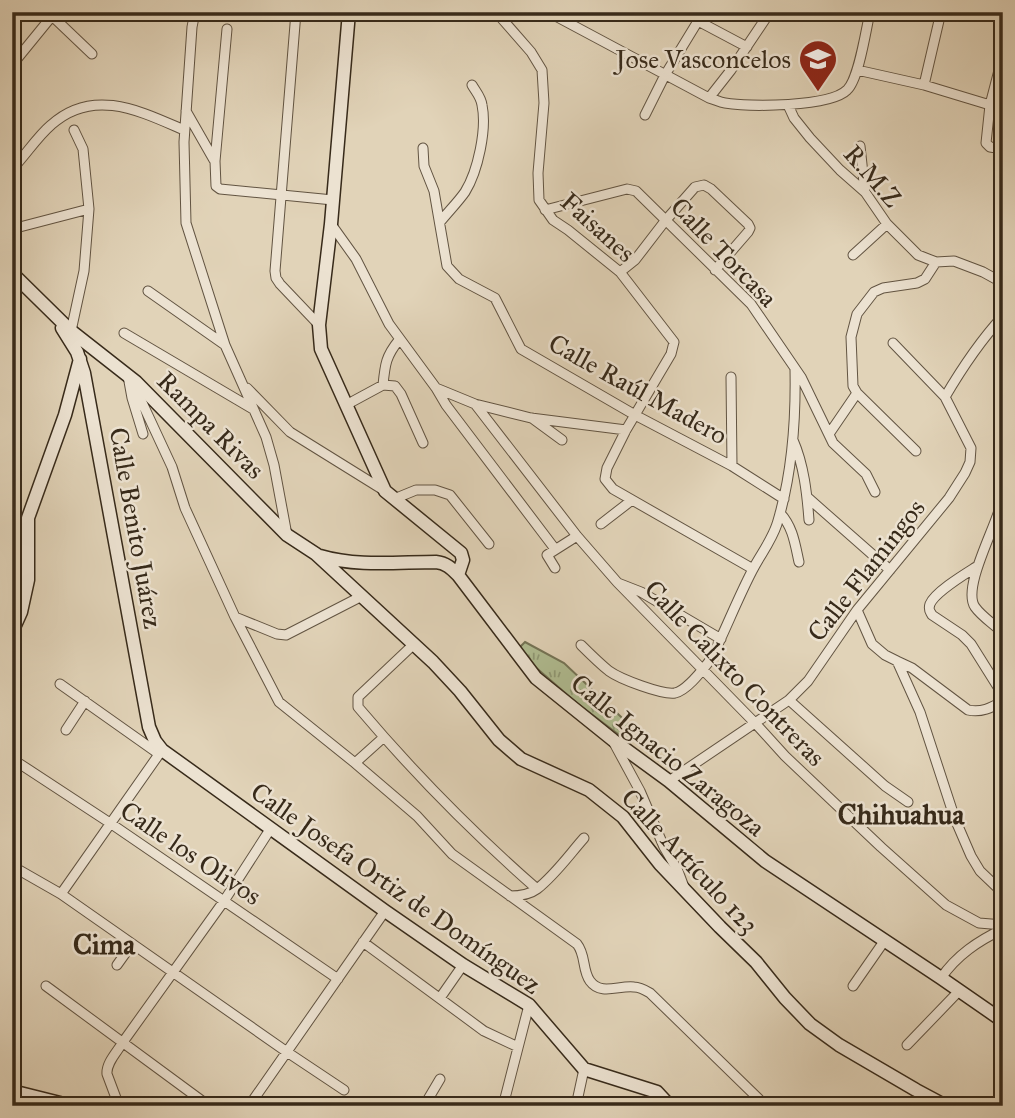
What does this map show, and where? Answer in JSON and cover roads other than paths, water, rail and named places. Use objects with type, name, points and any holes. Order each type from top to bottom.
[{"type":"street","points":[[195,12],[184,130],[186,223],[225,345],[266,438],[288,535]]},
{"type":"street","points":[[296,12],[275,271],[276,278],[319,325]]},
{"type":"street","points":[[349,12],[331,224],[319,325],[324,357],[389,495]]},
{"type":"street","name":"Faisanes","points":[[496,12],[531,52],[542,70],[544,103],[539,200],[553,220],[620,272],[674,342],[635,415]]},
{"type":"street","points":[[548,12],[709,98],[732,103],[788,105],[838,97],[848,90],[857,70],[870,15],[858,12]]},
{"type":"street","points":[[709,98],[770,12]]},
{"type":"street","points":[[924,85],[942,12]]},
{"type":"street","points":[[1002,12],[1003,23]]},
{"type":"street","points":[[12,65],[50,14],[92,54]]},
{"type":"street","points":[[645,115],[698,16],[747,47]]},
{"type":"street","points":[[227,29],[215,183],[220,189],[333,200]]},
{"type":"street","points":[[1003,55],[990,105],[986,143],[990,147],[1003,149]]},
{"type":"street","points":[[857,70],[924,85],[990,105]]},
{"type":"street","points":[[440,222],[465,192],[477,161],[483,107],[472,85]]},
{"type":"street","points":[[15,166],[52,124],[76,109],[104,104],[125,107],[184,130]]},
{"type":"street","name":"R.M.Z","points":[[788,105],[794,118],[810,138],[865,192],[887,224],[918,255],[936,262]]},
{"type":"street","points":[[186,111],[215,161]]},
{"type":"street","points":[[71,331],[84,271],[89,209],[83,149],[74,130]]},
{"type":"street","points":[[860,146],[865,192]]},
{"type":"street","name":"Calle Raúl Madero","points":[[423,148],[424,166],[434,191],[447,266],[459,279],[495,298],[521,349],[635,415],[732,466],[784,499]]},
{"type":"street","points":[[620,272],[635,260],[665,220],[695,187],[704,185],[711,188],[750,228],[715,270]]},
{"type":"street","name":"Calle Torcasa","points":[[545,210],[627,189],[636,191],[760,314],[801,377],[829,434],[840,450],[866,474],[875,492]]},
{"type":"street","points":[[12,229],[89,209]]},
{"type":"street","points":[[331,224],[356,259],[399,340],[555,549]]},
{"type":"street","points":[[853,255],[887,224]]},
{"type":"street","points":[[915,451],[853,386],[851,337],[857,314],[874,292],[917,283],[925,279],[936,262],[954,261],[1003,283]]},
{"type":"street","name":"Calle Benito Juárez","points":[[12,273],[71,331]]},
{"type":"street","points":[[148,291],[225,345]]},
{"type":"street","points":[[945,397],[961,369],[1003,316]]},
{"type":"street","name":"Calle Benito Juárez","points":[[56,317],[80,359],[84,373],[149,727],[160,752]]},
{"type":"street","name":"Rampa Rivas","points":[[71,331],[132,379],[288,535],[316,554]]},
{"type":"street","points":[[124,333],[253,409]]},
{"type":"street","points":[[383,385],[385,363],[389,352],[399,340]]},
{"type":"street","name":"Calle Flamingos","points":[[672,779],[756,724],[789,700],[808,681],[857,610],[949,498],[965,473],[970,462],[971,448],[945,397],[894,342]]},
{"type":"street","points":[[12,547],[28,518],[65,415],[80,359]]},
{"type":"street","points":[[581,645],[611,673],[663,692],[677,692],[703,670],[721,639],[753,569],[771,541],[780,513],[792,439],[794,367]]},
{"type":"street","points":[[731,377],[732,466]]},
{"type":"street","points":[[132,379],[132,398],[144,434]]},
{"type":"street","points":[[132,379],[172,467],[185,508],[235,617],[279,702],[417,816],[452,854],[578,944],[586,973],[597,988],[607,990],[634,987],[650,993],[766,1106]]},
{"type":"street","points":[[241,381],[290,432],[389,495],[461,552],[463,560],[458,575],[443,563],[351,562],[316,554]]},
{"type":"street","points":[[346,405],[383,385],[394,386],[401,394],[423,443]]},
{"type":"street","points":[[436,388],[475,404],[531,418],[626,430]]},
{"type":"street","points":[[829,434],[857,393]]},
{"type":"street","name":"Calle Calixto Contreras","points":[[475,404],[577,536],[617,582],[785,756],[946,905],[979,923],[1003,927]]},
{"type":"street","points":[[635,415],[607,468],[605,479],[608,484],[753,569]]},
{"type":"street","points":[[531,418],[562,440]]},
{"type":"street","points":[[792,439],[799,459],[809,520]]},
{"type":"street","points":[[389,495],[416,490],[435,490],[450,495],[489,544]]},
{"type":"street","points":[[1003,497],[976,567],[972,596],[975,607],[1003,633]]},
{"type":"street","points":[[807,498],[890,570]]},
{"type":"street","points":[[601,524],[632,500]]},
{"type":"street","points":[[780,513],[791,528],[799,562]]},
{"type":"street","points":[[12,632],[21,612],[28,580],[28,518]]},
{"type":"street","points":[[555,568],[547,555],[577,536]]},
{"type":"street","name":"Calle Artículo 123","points":[[316,554],[414,645],[460,691],[499,740],[521,759],[589,790],[623,817],[660,864],[756,962],[817,1030],[938,1104]]},
{"type":"street","points":[[976,567],[942,592],[930,604],[929,611],[971,644],[1003,695]]},
{"type":"street","name":"Calle Ignacio Zaragoza","points":[[458,575],[536,678],[613,740],[672,779],[765,861],[1003,1021]]},
{"type":"street","points":[[617,582],[641,592],[721,639]]},
{"type":"street","points":[[235,617],[286,635],[362,596]]},
{"type":"street","points":[[857,610],[872,644],[885,655],[912,668],[968,710],[977,712],[1003,701]]},
{"type":"street","points":[[414,645],[358,697],[358,707],[488,845],[537,889]]},
{"type":"street","points":[[897,661],[920,712],[955,819],[980,871],[1003,893]]},
{"type":"street","name":"Calle Josefa Ortiz de Domínguez","points":[[60,684],[271,828],[463,965],[529,1005],[584,1069]]},
{"type":"street","points":[[789,700],[875,777],[908,802]]},
{"type":"street","points":[[66,730],[85,701]]},
{"type":"street","points":[[355,763],[384,737]]},
{"type":"street","points":[[613,740],[640,790],[685,889]]},
{"type":"street","points":[[61,894],[160,752]]},
{"type":"street","name":"Calle los Olivos","points":[[20,764],[338,979]]},
{"type":"street","points":[[119,1106],[106,1070],[122,1042],[224,901],[271,828]]},
{"type":"street","points":[[510,896],[524,895],[537,889],[584,838]]},
{"type":"street","points":[[12,866],[61,894],[344,1090]]},
{"type":"street","points":[[249,1106],[385,911]]},
{"type":"street","points":[[941,978],[965,951],[1003,927]]},
{"type":"street","points":[[853,986],[885,940]]},
{"type":"street","points":[[363,942],[484,1031],[518,1047]]},
{"type":"street","points":[[117,965],[132,944]]},
{"type":"street","points":[[440,998],[463,965]]},
{"type":"street","points":[[46,986],[209,1106]]},
{"type":"street","points":[[907,1045],[959,991]]},
{"type":"street","points":[[503,1106],[529,1005]]},
{"type":"street","points":[[576,1106],[584,1069],[657,1092],[670,1106]]},
{"type":"street","points":[[425,1106],[440,1079]]},
{"type":"street","points":[[12,1091],[63,1106]]},
{"type":"street","points":[[654,1106],[657,1092]]},
{"type":"place","name":"Jose Vasconcelos","points":[[818,93]]},
{"type":"district","name":"Chihuahua","points":[[901,814]]},
{"type":"district","name":"Cima","points":[[104,944]]}]
